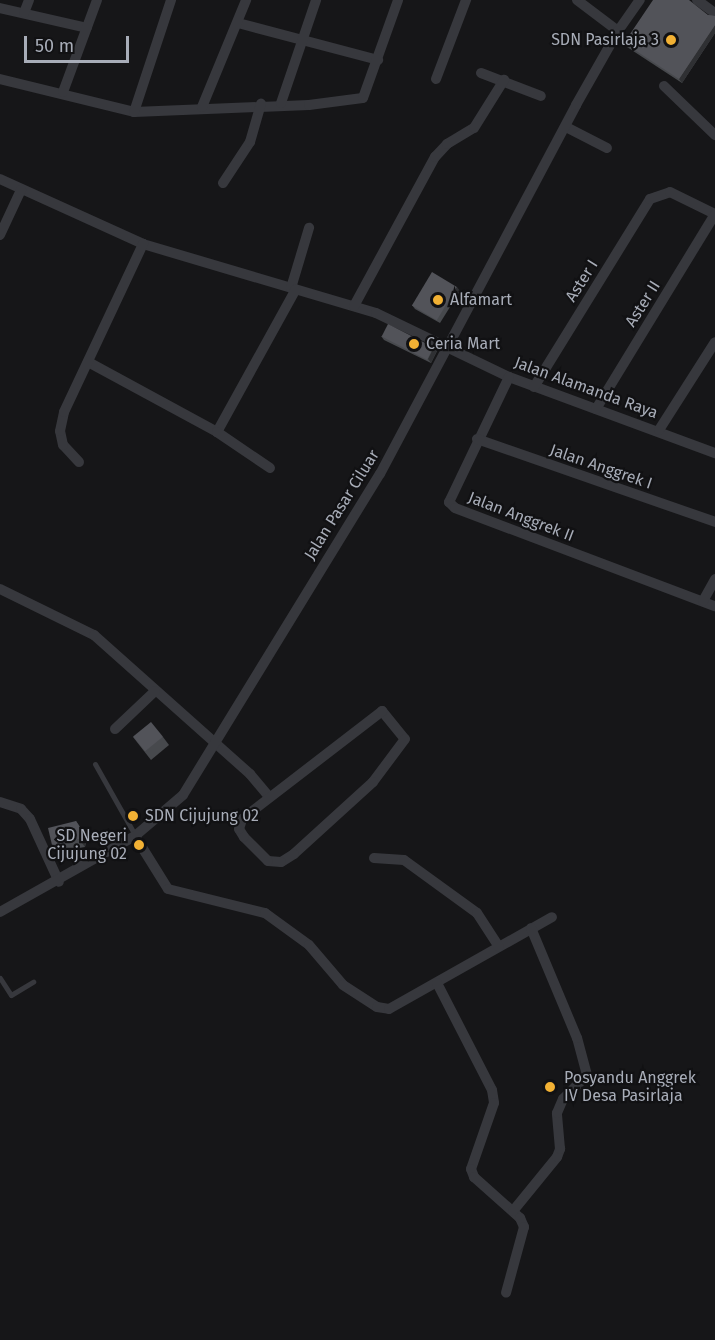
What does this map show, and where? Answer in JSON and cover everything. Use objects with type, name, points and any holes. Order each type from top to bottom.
[{"type":"street","points":[[24,13],[29,0]]},
{"type":"street","points":[[63,92],[97,0]]},
{"type":"street","points":[[134,112],[171,0]]},
{"type":"street","points":[[202,107],[246,0]]},
{"type":"street","points":[[281,103],[316,0]]},
{"type":"street","points":[[0,79],[63,92],[134,112],[281,103],[309,105],[363,98],[398,0]]},
{"type":"street","points":[[436,79],[466,0]]},
{"type":"street","points":[[577,0],[618,31]]},
{"type":"street","name":"Jalan Pasar Ciluar","points":[[0,912],[59,882],[135,836],[183,795],[380,474],[618,31],[640,0]]},
{"type":"street","points":[[697,0],[711,7]]},
{"type":"street","points":[[0,8],[87,28]]},
{"type":"street","points":[[238,23],[378,60]]},
{"type":"street","points":[[481,73],[541,96]]},
{"type":"street","points":[[354,306],[435,157],[447,144],[474,128],[504,80]]},
{"type":"street","points":[[664,86],[715,135]]},
{"type":"street","points":[[223,183],[250,142],[261,104]]},
{"type":"street","points":[[566,127],[607,148]]},
{"type":"street","name":"Jalan Alamanda Raya","points":[[0,179],[143,244],[354,306],[448,347],[509,377],[715,452]]},
{"type":"street","points":[[0,235],[21,190]]},
{"type":"street","name":"Aster I","points":[[534,387],[650,199],[659,193],[670,192],[715,214]]},
{"type":"street","name":"Aster II","points":[[596,409],[715,214]]},
{"type":"street","points":[[217,432],[293,288],[309,228]]},
{"type":"street","points":[[79,462],[63,445],[60,431],[64,412],[90,363],[143,244]]},
{"type":"street","points":[[658,430],[715,342]]},
{"type":"street","points":[[90,363],[217,432],[270,468]]},
{"type":"street","name":"Jalan Anggrek II","points":[[509,377],[477,439],[449,502],[455,508],[715,606]]},
{"type":"street","name":"Jalan Anggrek I","points":[[477,439],[715,522]]},
{"type":"street","points":[[703,601],[715,579]]},
{"type":"street","points":[[0,589],[94,635],[213,744],[250,774],[269,797]]},
{"type":"street","points":[[115,729],[155,691]]},
{"type":"street","points":[[382,711],[405,737],[374,782],[281,862],[268,861],[239,828],[242,819],[269,797],[382,711]]},
{"type":"street","points":[[0,802],[21,809],[30,819],[59,882]]},
{"type":"street","points":[[135,836],[168,889],[265,913],[309,945],[343,985],[377,1007],[389,1009],[552,918]]},
{"type":"street","points":[[374,858],[404,860],[477,913],[499,947]]},
{"type":"street","points":[[513,1211],[557,1157],[560,1149],[557,1113],[563,1099],[587,1075],[577,1038],[531,928]]},
{"type":"street","points":[[437,982],[492,1090],[494,1103],[471,1169],[474,1177],[513,1211],[524,1227],[506,1293]]},
{"type":"lane","points":[[95,764],[135,836]]},
{"type":"lane","points":[[0,978],[11,995],[33,982]]},
{"type":"building","name":"SDN Pasirlaja 3","points":[[653,0],[689,0],[708,15],[715,16],[715,25],[679,79],[624,43]]},
{"type":"building","name":"Alfamart","points":[[432,272],[457,287],[437,320],[412,305]]},
{"type":"building","name":"Ceria Mart","points":[[388,324],[433,347],[427,360],[382,336]]},
{"type":"building","points":[[151,722],[163,737],[145,751],[133,736]]},
{"type":"building","points":[[76,821],[81,829],[79,839],[52,845],[48,828]]},
{"type":"place","name":"SDN Pasirlaja 3","points":[[671,40]]},
{"type":"place","name":"Alfamart","points":[[438,300]]},
{"type":"place","name":"Ceria Mart","points":[[414,344]]},
{"type":"place","name":"SDN Cijujung 02","points":[[133,816]]},
{"type":"place","name":"SD Negeri Cijujung 02","points":[[139,845]]},
{"type":"place","name":"Posyandu Anggrek IV Desa Pasirlaja","points":[[550,1087]]}]
